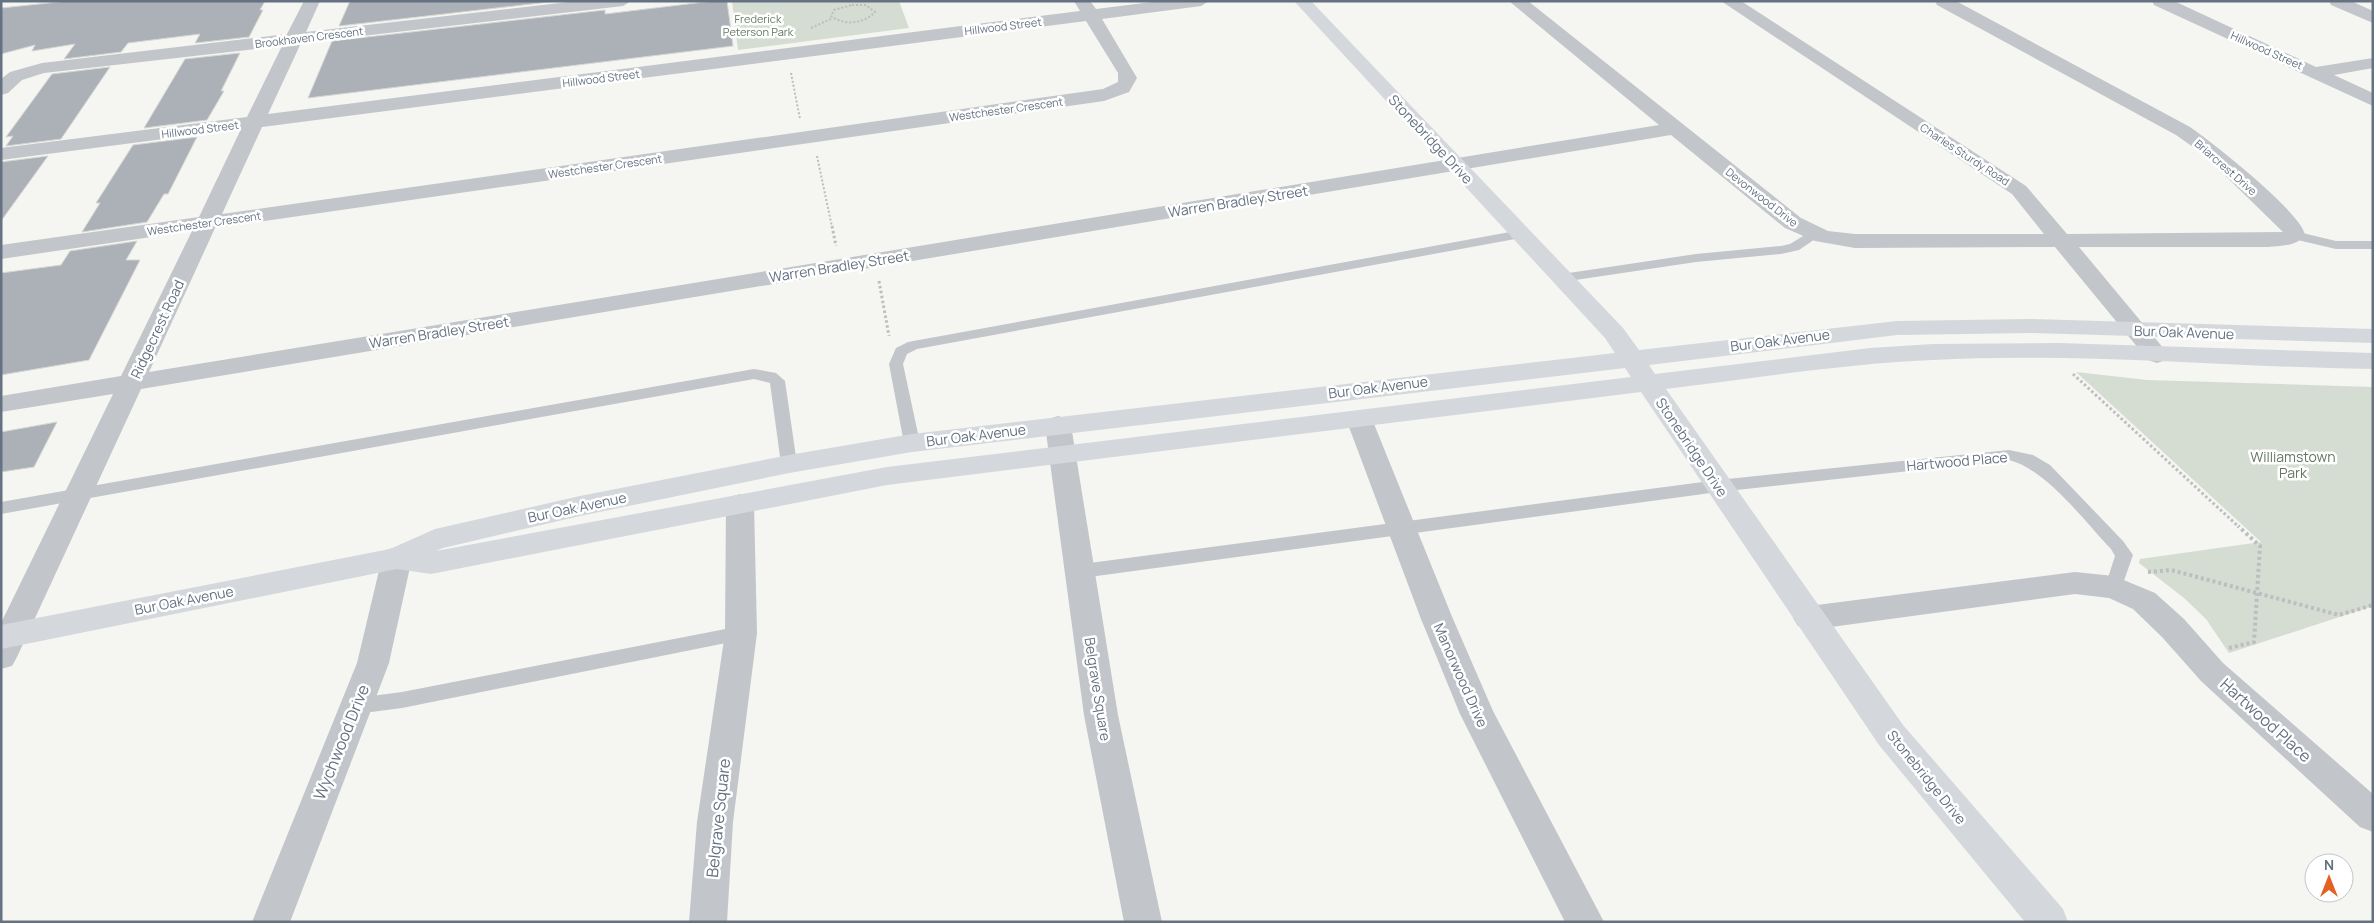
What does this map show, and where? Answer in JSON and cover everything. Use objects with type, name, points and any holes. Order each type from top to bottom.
[{"type":"street","name":"Ridgecrest Road","points":[[5,643],[79,494],[312,1]]},
{"type":"street","name":"Brookhaven Crescent","points":[[1,89],[16,76],[42,68],[623,1]]},
{"type":"street","name":"Hillwood Street","points":[[1,154],[255,122],[1087,8],[1202,1]]},
{"type":"street","name":"Stonebridge Drive","points":[[1302,1],[1614,333],[1809,618],[1892,735],[2049,922]]},
{"type":"street","name":"Devonwood Drive","points":[[1517,1],[1794,223],[1813,234],[1835,240],[1854,241],[2063,241]]},
{"type":"street","name":"Charles Sturdy Road","points":[[1729,1],[2005,179],[2019,190],[2157,355]]},
{"type":"street","name":"Briarcrest Drive","points":[[1943,1],[2158,117],[2200,143],[2284,218],[2293,228],[2294,235]]},
{"type":"street","name":"Hillwood Street","points":[[2160,1],[2317,72],[2373,100]]},
{"type":"street","points":[[2337,1],[2373,18]]},
{"type":"street","name":"Westchester Crescent","points":[[1,252],[1104,95],[1120,91],[1128,84],[1129,78],[1087,8]]},
{"type":"street","points":[[2317,72],[2373,63]]},
{"type":"street","name":"Warren Bradley Street","points":[[1,404],[1676,128]]},
{"type":"street","points":[[2063,241],[2268,240],[2284,239],[2294,235]]},
{"type":"street","name":"Bur Oak Avenue","points":[[5,643],[397,558],[435,539],[580,506],[789,464],[912,442],[1897,328],[1984,326],[2373,336]]},
{"type":"street","name":"Bur Oak Avenue","points":[[397,558],[431,563],[598,534],[887,476],[1916,352],[2018,350],[2373,361]]},
{"type":"street","name":"Manorwood Drive","points":[[1359,418],[1477,714],[1585,922]]},
{"type":"street","points":[[1058,425],[1064,454]]},
{"type":"street","name":"Belgrave Square","points":[[1064,454],[1101,715],[1143,922]]},
{"type":"street","name":"Belgrave Square","points":[[708,922],[715,822],[741,633],[740,504]]},
{"type":"street","name":"Wychwood Drive","points":[[271,922],[380,644],[397,558]]},
{"type":"street","name":"Hartwood Place","points":[[1809,618],[2075,583],[2114,587],[2144,602],[2160,615],[2212,672],[2373,816]]},
{"type":"lane","points":[[912,442],[896,364],[901,351],[913,344],[1521,234]]},
{"type":"lane","points":[[1562,278],[1696,258],[1781,250],[1794,247],[1813,234]]},
{"type":"lane","points":[[2294,235],[2336,245],[2373,245]]},
{"type":"lane","points":[[1,508],[754,374],[771,376],[778,381],[789,464]]},
{"type":"lane","name":"Hartwood Place","points":[[1082,571],[1718,486],[2009,455],[2027,459],[2044,469],[2117,544],[2124,555],[2114,587]]},
{"type":"lane","points":[[356,706],[402,700],[741,633]]},
{"type":"path","points":[[838,4],[839,8]]},
{"type":"path","points":[[852,5],[866,5],[875,12],[864,20],[843,22],[831,16],[839,8],[852,5]]},
{"type":"path","points":[[2069,370],[2260,546],[2254,642],[2222,650]]},
{"type":"path","points":[[2148,572],[2171,570],[2339,615],[2373,605]]},
{"type":"green space","name":"Frederick Peterson Park","points":[[732,1],[899,1],[909,28],[738,50]]},
{"type":"green space","name":"Williamstown Park","points":[[2076,372],[2147,380],[2373,387],[2373,606],[2229,653],[2206,619],[2184,598],[2139,563],[2140,559],[2261,542]]},
{"type":"building","points":[[68,1],[265,1],[260,10],[263,10],[249,37],[195,43],[200,34],[128,43],[121,52],[64,59],[75,44],[32,51],[35,45],[1,54],[1,8]]},
{"type":"building","points":[[350,1],[558,1],[339,26]]},
{"type":"building","points":[[727,1],[733,46],[308,98],[332,41],[605,10],[605,14]]},
{"type":"building","points":[[240,53],[221,91],[224,91],[207,120],[144,128],[185,59]]},
{"type":"building","points":[[110,67],[61,139],[6,146],[13,136],[6,137],[52,74]]},
{"type":"building","points":[[197,137],[168,194],[164,194],[147,222],[82,232],[100,203],[96,203],[133,145]]},
{"type":"building","points":[[48,156],[1,221],[1,162]]},
{"type":"building","points":[[137,241],[126,260],[140,260],[89,360],[1,375],[1,273],[61,265],[70,251]]},
{"type":"building","points":[[57,422],[34,467],[1,472],[1,432]]}]
